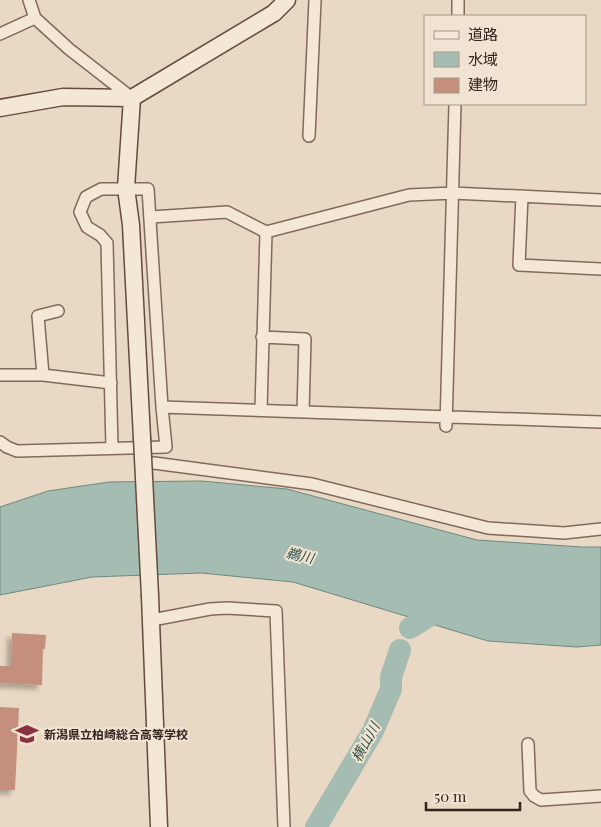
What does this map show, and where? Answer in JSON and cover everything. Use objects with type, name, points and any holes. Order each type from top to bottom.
[{"type":"street","points":[[30,0],[35,18],[69,49],[132,98]]},
{"type":"street","points":[[0,108],[63,97],[132,98],[274,13],[286,0]]},
{"type":"street","points":[[309,136],[315,0]]},
{"type":"street","points":[[458,0],[458,15]]},
{"type":"street","points":[[0,34],[35,18]]},
{"type":"street","points":[[132,98],[126,188],[132,225],[152,620],[159,827]]},
{"type":"street","points":[[446,421],[455,105]]},
{"type":"street","points":[[0,442],[17,452],[112,448],[129,450],[166,447],[148,189],[101,189],[86,196],[80,212],[87,227],[100,235],[107,243],[112,448]]},
{"type":"street","points":[[150,217],[228,212],[266,232],[409,195],[453,193],[601,200]]},
{"type":"street","points":[[522,196],[519,265],[601,269]]},
{"type":"street","points":[[261,410],[266,232]]},
{"type":"street","points":[[43,375],[38,316],[58,311]]},
{"type":"street","points":[[262,337],[305,339],[303,412]]},
{"type":"street","points":[[0,374],[43,375],[111,383]]},
{"type":"street","points":[[162,407],[303,412],[446,421],[601,422]]},
{"type":"street","points":[[154,463],[312,484],[488,528],[564,533],[601,529]]},
{"type":"street","points":[[152,620],[210,609],[276,611],[284,827]]},
{"type":"street","points":[[528,744],[530,791],[534,796],[541,800],[601,796]]},
{"type":"water","name":"鵜川","points":[[202,481],[287,489],[477,540],[601,547],[601,645],[577,647],[488,641],[293,582],[201,573],[92,577],[0,595],[0,507],[48,491],[109,482]]},
{"type":"building","points":[[12,633],[46,635],[45,649],[43,649],[42,685],[0,683],[0,666],[11,666]]},
{"type":"building","points":[[0,707],[19,708],[15,790],[0,790]]},
{"type":"waterway","name":"横山川","points":[[410,628],[447,605]]},
{"type":"waterway","name":"横山川","points":[[316,827],[373,731],[391,689],[391,677],[400,650]]},
{"type":"place","name":"新潟県立柏崎総合高等学校","points":[[27,734]]}]
